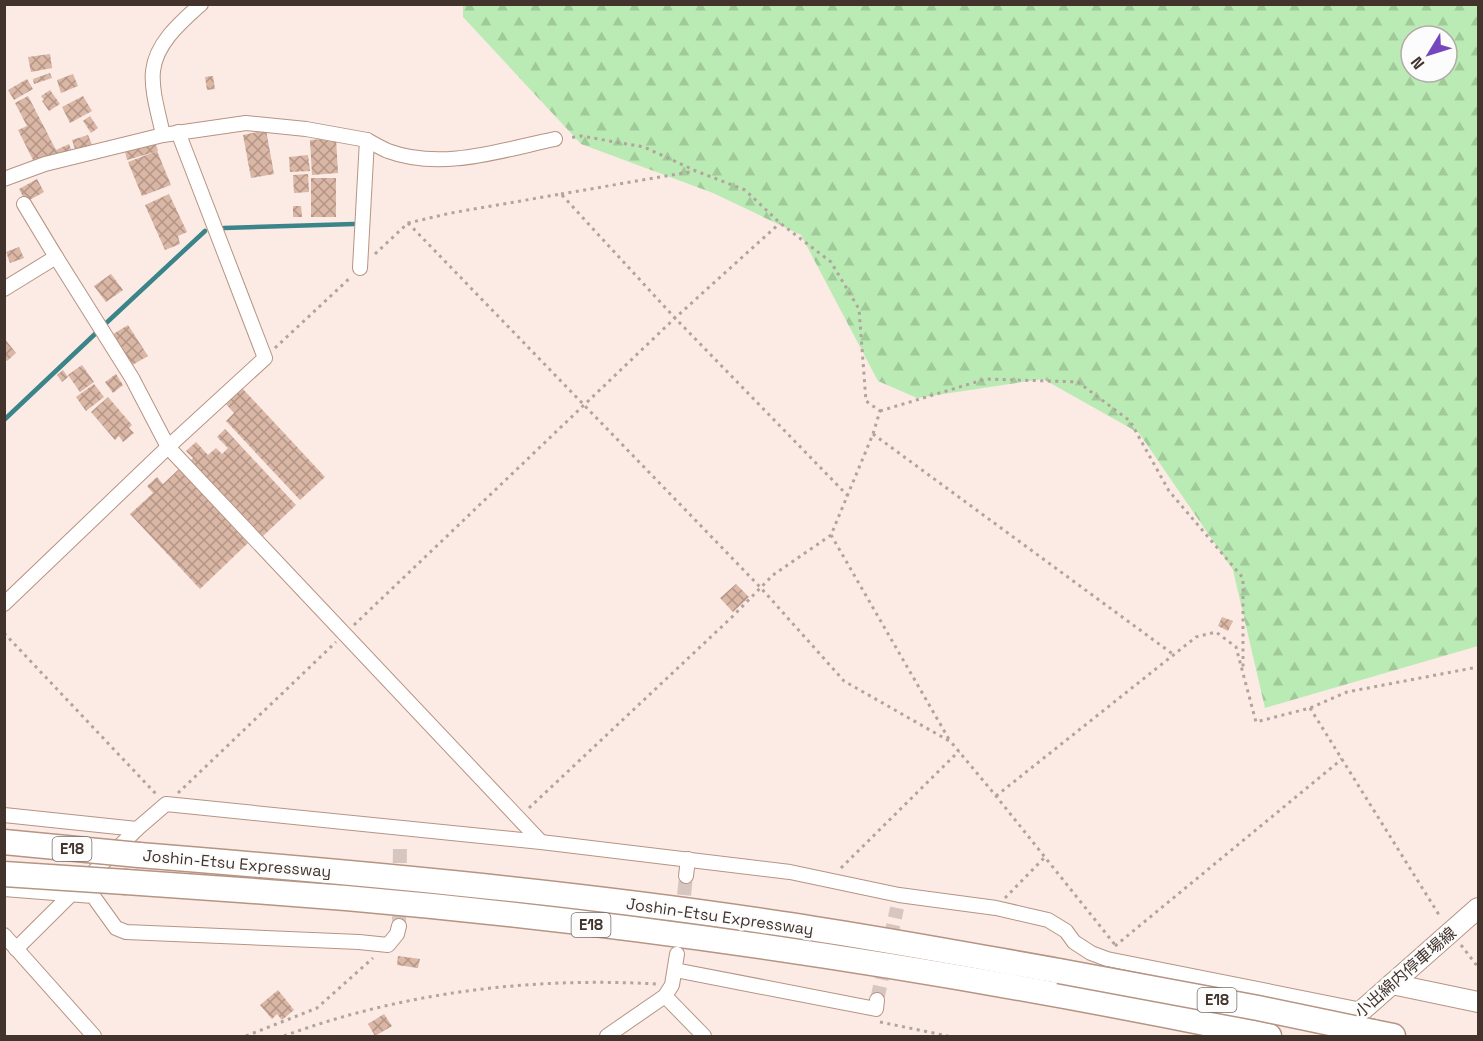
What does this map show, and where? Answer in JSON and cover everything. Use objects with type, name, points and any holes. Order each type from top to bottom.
[{"type":"highway","name":"Joshin-Etsu Expressway","points":[[4,842],[448,883],[683,910],[903,943],[1258,1008],[1383,1034]]},
{"type":"highway","name":"Joshin-Etsu Expressway","points":[[4,874],[357,899],[665,934],[900,969],[1269,1036]]},
{"type":"main road","name":"小出綿内停車場線","points":[[1333,1036],[1479,908]]},
{"type":"main road","points":[[1392,984],[1479,1002]]},
{"type":"street","points":[[163,135],[154,87],[154,63],[166,39],[201,4]]},
{"type":"street","points":[[4,178],[45,164],[163,135],[246,123],[306,129],[367,140],[388,151],[422,159],[454,159],[555,139]]},
{"type":"street","points":[[4,604],[265,358],[178,132]]},
{"type":"street","points":[[360,268],[367,140]]},
{"type":"street","points":[[24,204],[132,378],[168,447],[542,842]]},
{"type":"street","points":[[4,289],[56,257]]},
{"type":"street","points":[[16,949],[137,829],[166,804],[542,842],[790,872],[829,879],[898,901],[996,908],[1048,920],[1066,931],[1074,942],[1091,953],[1107,959],[1362,1010]]},
{"type":"street","points":[[4,814],[137,829]]},
{"type":"street","points":[[400,843],[402,829]]},
{"type":"street","points":[[686,876],[688,859]]},
{"type":"street","points":[[4,889],[93,896],[116,928],[126,932],[347,941],[388,945],[397,934],[399,926]]},
{"type":"street","points":[[4,936],[94,1036]]},
{"type":"street","points":[[607,1036],[668,991],[675,970],[677,954]]},
{"type":"street","points":[[675,970],[876,1009],[877,1000]]},
{"type":"street","points":[[668,991],[704,1036]]},
{"type":"path","points":[[555,139],[581,136],[644,147],[745,190],[780,223],[831,262],[859,309],[866,401],[880,411]]},
{"type":"path","points":[[265,358],[408,223],[451,213],[696,171]]},
{"type":"path","points":[[561,194],[675,318],[848,496]]},
{"type":"path","points":[[408,223],[761,588],[844,681],[951,742]]},
{"type":"path","points":[[4,633],[166,804],[675,318],[780,223]]},
{"type":"path","points":[[880,411],[986,379],[1078,382],[1130,422],[1169,491],[1243,578],[1244,674]]},
{"type":"path","points":[[519,818],[773,575],[831,535],[873,435],[880,411]]},
{"type":"path","points":[[873,435],[1174,655]]},
{"type":"path","points":[[831,535],[951,742],[1129,963]]},
{"type":"path","points":[[996,796],[1196,637],[1216,633],[1236,647],[1256,722],[1310,708],[1347,692],[1479,667]]},
{"type":"path","points":[[1310,708],[1450,933],[1479,967]]},
{"type":"path","points":[[829,879],[959,751]]},
{"type":"path","points":[[1115,946],[1342,759]]},
{"type":"path","points":[[996,908],[1045,857]]},
{"type":"path","points":[[246,1036],[317,1008],[388,945]]},
{"type":"path","points":[[284,1036],[398,1003],[490,987],[578,981],[668,991]]},
{"type":"path","points":[[871,1020],[948,1036]]},
{"type":"green space","points":[[463,5],[1478,5],[1478,646],[1265,708],[1233,570],[1139,433],[1043,379],[917,398],[878,381],[801,235],[713,193],[581,144],[463,17]]},
{"type":"building","points":[[50,54],[52,68],[31,72],[28,57]]},
{"type":"building","points":[[50,73],[52,78],[34,84],[33,79]]},
{"type":"building","points":[[73,74],[78,86],[61,93],[57,80]]},
{"type":"building","points":[[213,76],[215,89],[207,90],[205,77]]},
{"type":"building","points":[[27,79],[33,89],[14,100],[8,90]]},
{"type":"building","points":[[50,90],[60,104],[49,111],[41,96]]},
{"type":"building","points":[[28,96],[56,150],[69,144],[73,154],[58,158],[57,153],[35,164],[18,130],[27,126],[15,103]]},
{"type":"building","points":[[83,96],[92,111],[70,123],[62,107]]},
{"type":"building","points":[[90,116],[98,128],[91,133],[83,121]]},
{"type":"building","points":[[266,130],[274,174],[251,178],[243,135]]},
{"type":"building","points":[[88,135],[93,147],[76,152],[72,140]]},
{"type":"building","points":[[154,138],[158,151],[127,160],[124,147]]},
{"type":"building","points":[[336,138],[338,173],[312,175],[310,140]]},
{"type":"building","points":[[157,151],[171,185],[142,196],[128,162]]},
{"type":"building","points":[[308,155],[310,171],[290,172],[289,157]]},
{"type":"building","points":[[308,174],[309,192],[294,193],[293,175]]},
{"type":"building","points":[[311,178],[336,178],[336,217],[311,217]]},
{"type":"building","points":[[37,179],[44,192],[26,202],[19,189]]},
{"type":"building","points":[[169,194],[187,232],[178,236],[180,244],[165,250],[145,205]]},
{"type":"building","points":[[293,206],[301,206],[302,217],[293,217]]},
{"type":"building","points":[[19,247],[24,258],[10,263],[6,252]]},
{"type":"building","points":[[111,274],[123,290],[106,302],[94,286]]},
{"type":"building","points":[[128,325],[148,356],[129,367],[110,336]]},
{"type":"building","points":[[4,338],[16,353],[7,361],[4,358]]},
{"type":"building","points":[[82,365],[94,382],[80,392],[68,375]]},
{"type":"building","points":[[63,370],[68,377],[62,382],[57,375]]},
{"type":"building","points":[[116,374],[123,385],[113,393],[105,382]]},
{"type":"building","points":[[94,384],[104,397],[86,411],[76,397]]},
{"type":"building","points":[[242,388],[325,477],[300,500],[226,421],[234,413],[226,404]]},
{"type":"building","points":[[108,397],[132,425],[129,428],[134,433],[123,442],[119,436],[115,440],[91,412]]},
{"type":"building","points":[[225,429],[296,505],[262,537],[190,461],[193,458],[186,451],[196,442],[208,455],[216,448],[222,454],[228,448],[217,437]]},
{"type":"building","points":[[179,469],[248,543],[200,589],[130,514],[153,493],[147,486],[157,477],[163,484]]},
{"type":"building","points":[[736,584],[749,597],[733,612],[720,598]]},
{"type":"building","points":[[1222,617],[1233,621],[1228,631],[1218,626]]},
{"type":"building","points":[[398,956],[420,959],[418,968],[397,965]]},
{"type":"building","points":[[278,990],[294,1010],[282,1020],[277,1014],[272,1019],[260,1005]]},
{"type":"building","points":[[384,1014],[392,1026],[375,1036],[368,1024]]},
{"type":"waterway","points":[[224,228],[354,224]]},
{"type":"waterway","points":[[103,326],[205,231]]},
{"type":"waterway","points":[[4,420],[95,334]]},
{"type":"tunnel","points":[[399,926],[400,844]]},
{"type":"tunnel","points":[[682,916],[686,876]]},
{"type":"tunnel","points":[[877,1000],[897,908]]}]
